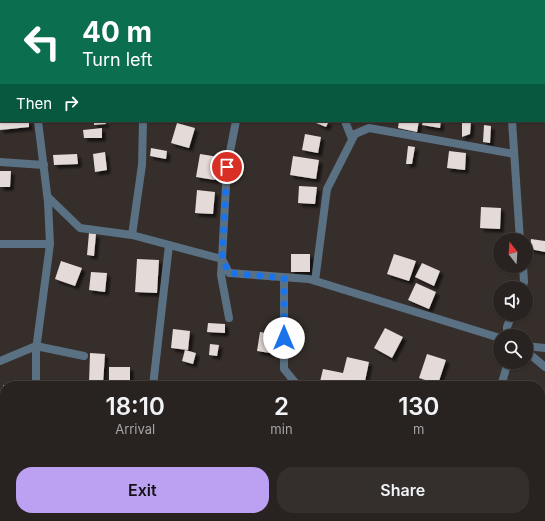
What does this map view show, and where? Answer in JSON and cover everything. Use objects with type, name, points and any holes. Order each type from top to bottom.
[{"type":"street","points":[[36,381],[36,346],[50,244],[48,198],[38,122]]},
{"type":"street","points":[[132,235],[142,165],[143,122]]},
{"type":"street","points":[[229,318],[221,275],[227,167],[236,122]]},
{"type":"street","points":[[345,122],[352,139]]},
{"type":"street","points":[[512,122],[520,233]]},
{"type":"street","points":[[314,281],[327,189],[354,134],[369,128],[514,154]]},
{"type":"street","points":[[0,162],[44,165]]},
{"type":"street","points":[[48,198],[80,228],[132,235],[222,259],[229,273],[309,279],[493,336]]},
{"type":"street","points":[[0,244],[50,244]]},
{"type":"street","points":[[154,381],[169,245]]},
{"type":"street","points":[[284,278],[284,369],[294,381]]},
{"type":"street","points":[[0,361],[36,346],[84,356]]},
{"type":"street","points":[[533,347],[545,348]]},
{"type":"street","points":[[533,357],[545,367]]},
{"type":"street","points":[[502,381],[506,369]]},
{"type":"building","points":[[0,122],[29,122],[29,127],[0,130]]},
{"type":"building","points":[[94,122],[105,122],[106,124],[94,125]]},
{"type":"building","points":[[316,122],[328,122],[326,127]]},
{"type":"building","points":[[399,122],[419,122],[417,132],[398,128]]},
{"type":"building","points":[[423,122],[441,122],[440,128],[422,125]]},
{"type":"building","points":[[462,122],[471,122],[470,134],[462,137]]},
{"type":"building","points":[[177,123],[195,128],[189,148],[171,143]]},
{"type":"building","points":[[484,125],[491,126],[490,143],[483,142]]},
{"type":"building","points":[[102,128],[102,138],[84,138],[83,130]]},
{"type":"building","points":[[305,134],[321,137],[318,153],[302,150]]},
{"type":"building","points":[[408,146],[415,147],[412,164],[406,164]]},
{"type":"building","points":[[151,148],[167,151],[166,159],[150,156]]},
{"type":"building","points":[[449,151],[466,153],[465,170],[447,168]]},
{"type":"building","points":[[105,152],[107,170],[95,172],[93,154]]},
{"type":"building","points":[[77,154],[78,164],[54,165],[53,155]]},
{"type":"building","points":[[200,154],[219,157],[215,180],[196,177]]},
{"type":"building","points":[[293,156],[319,160],[316,179],[290,175]]},
{"type":"building","points":[[0,171],[11,171],[10,187],[0,187]]},
{"type":"building","points":[[299,186],[317,187],[315,204],[298,203]]},
{"type":"building","points":[[197,190],[215,192],[213,214],[195,213]]},
{"type":"building","points":[[481,207],[501,208],[500,229],[480,228]]},
{"type":"building","points":[[89,233],[96,234],[94,256],[87,255]]},
{"type":"building","points":[[533,239],[545,241],[545,252],[533,250]]},
{"type":"building","points":[[291,254],[310,254],[310,272],[291,272]]},
{"type":"building","points":[[394,254],[416,261],[409,281],[387,274]]},
{"type":"building","points":[[137,259],[159,260],[157,293],[135,292]]},
{"type":"building","points":[[61,261],[82,268],[75,286],[55,279]]},
{"type":"building","points":[[422,263],[440,271],[434,286],[415,277]]},
{"type":"building","points":[[91,272],[107,273],[105,292],[89,290]]},
{"type":"building","points":[[416,283],[436,292],[429,309],[408,300]]},
{"type":"building","points":[[208,323],[225,324],[225,333],[207,332]]},
{"type":"building","points":[[385,328],[403,337],[392,358],[374,348]]},
{"type":"building","points":[[173,329],[190,331],[188,350],[171,348]]},
{"type":"building","points":[[260,332],[280,335],[277,354],[257,351]]},
{"type":"building","points":[[210,344],[219,345],[217,356],[209,355]]},
{"type":"building","points":[[185,350],[196,353],[193,364],[182,361]]},
{"type":"building","points":[[90,353],[105,354],[103,381],[89,381]]},
{"type":"building","points":[[427,354],[446,360],[439,381],[428,381],[419,378]]},
{"type":"building","points":[[347,357],[369,362],[365,381],[320,381],[323,369],[343,373]]},
{"type":"building","points":[[109,367],[130,367],[130,381],[109,381]]},
{"type":"route","points":[[227,167],[222,259],[229,273],[284,278],[284,338]]}]
